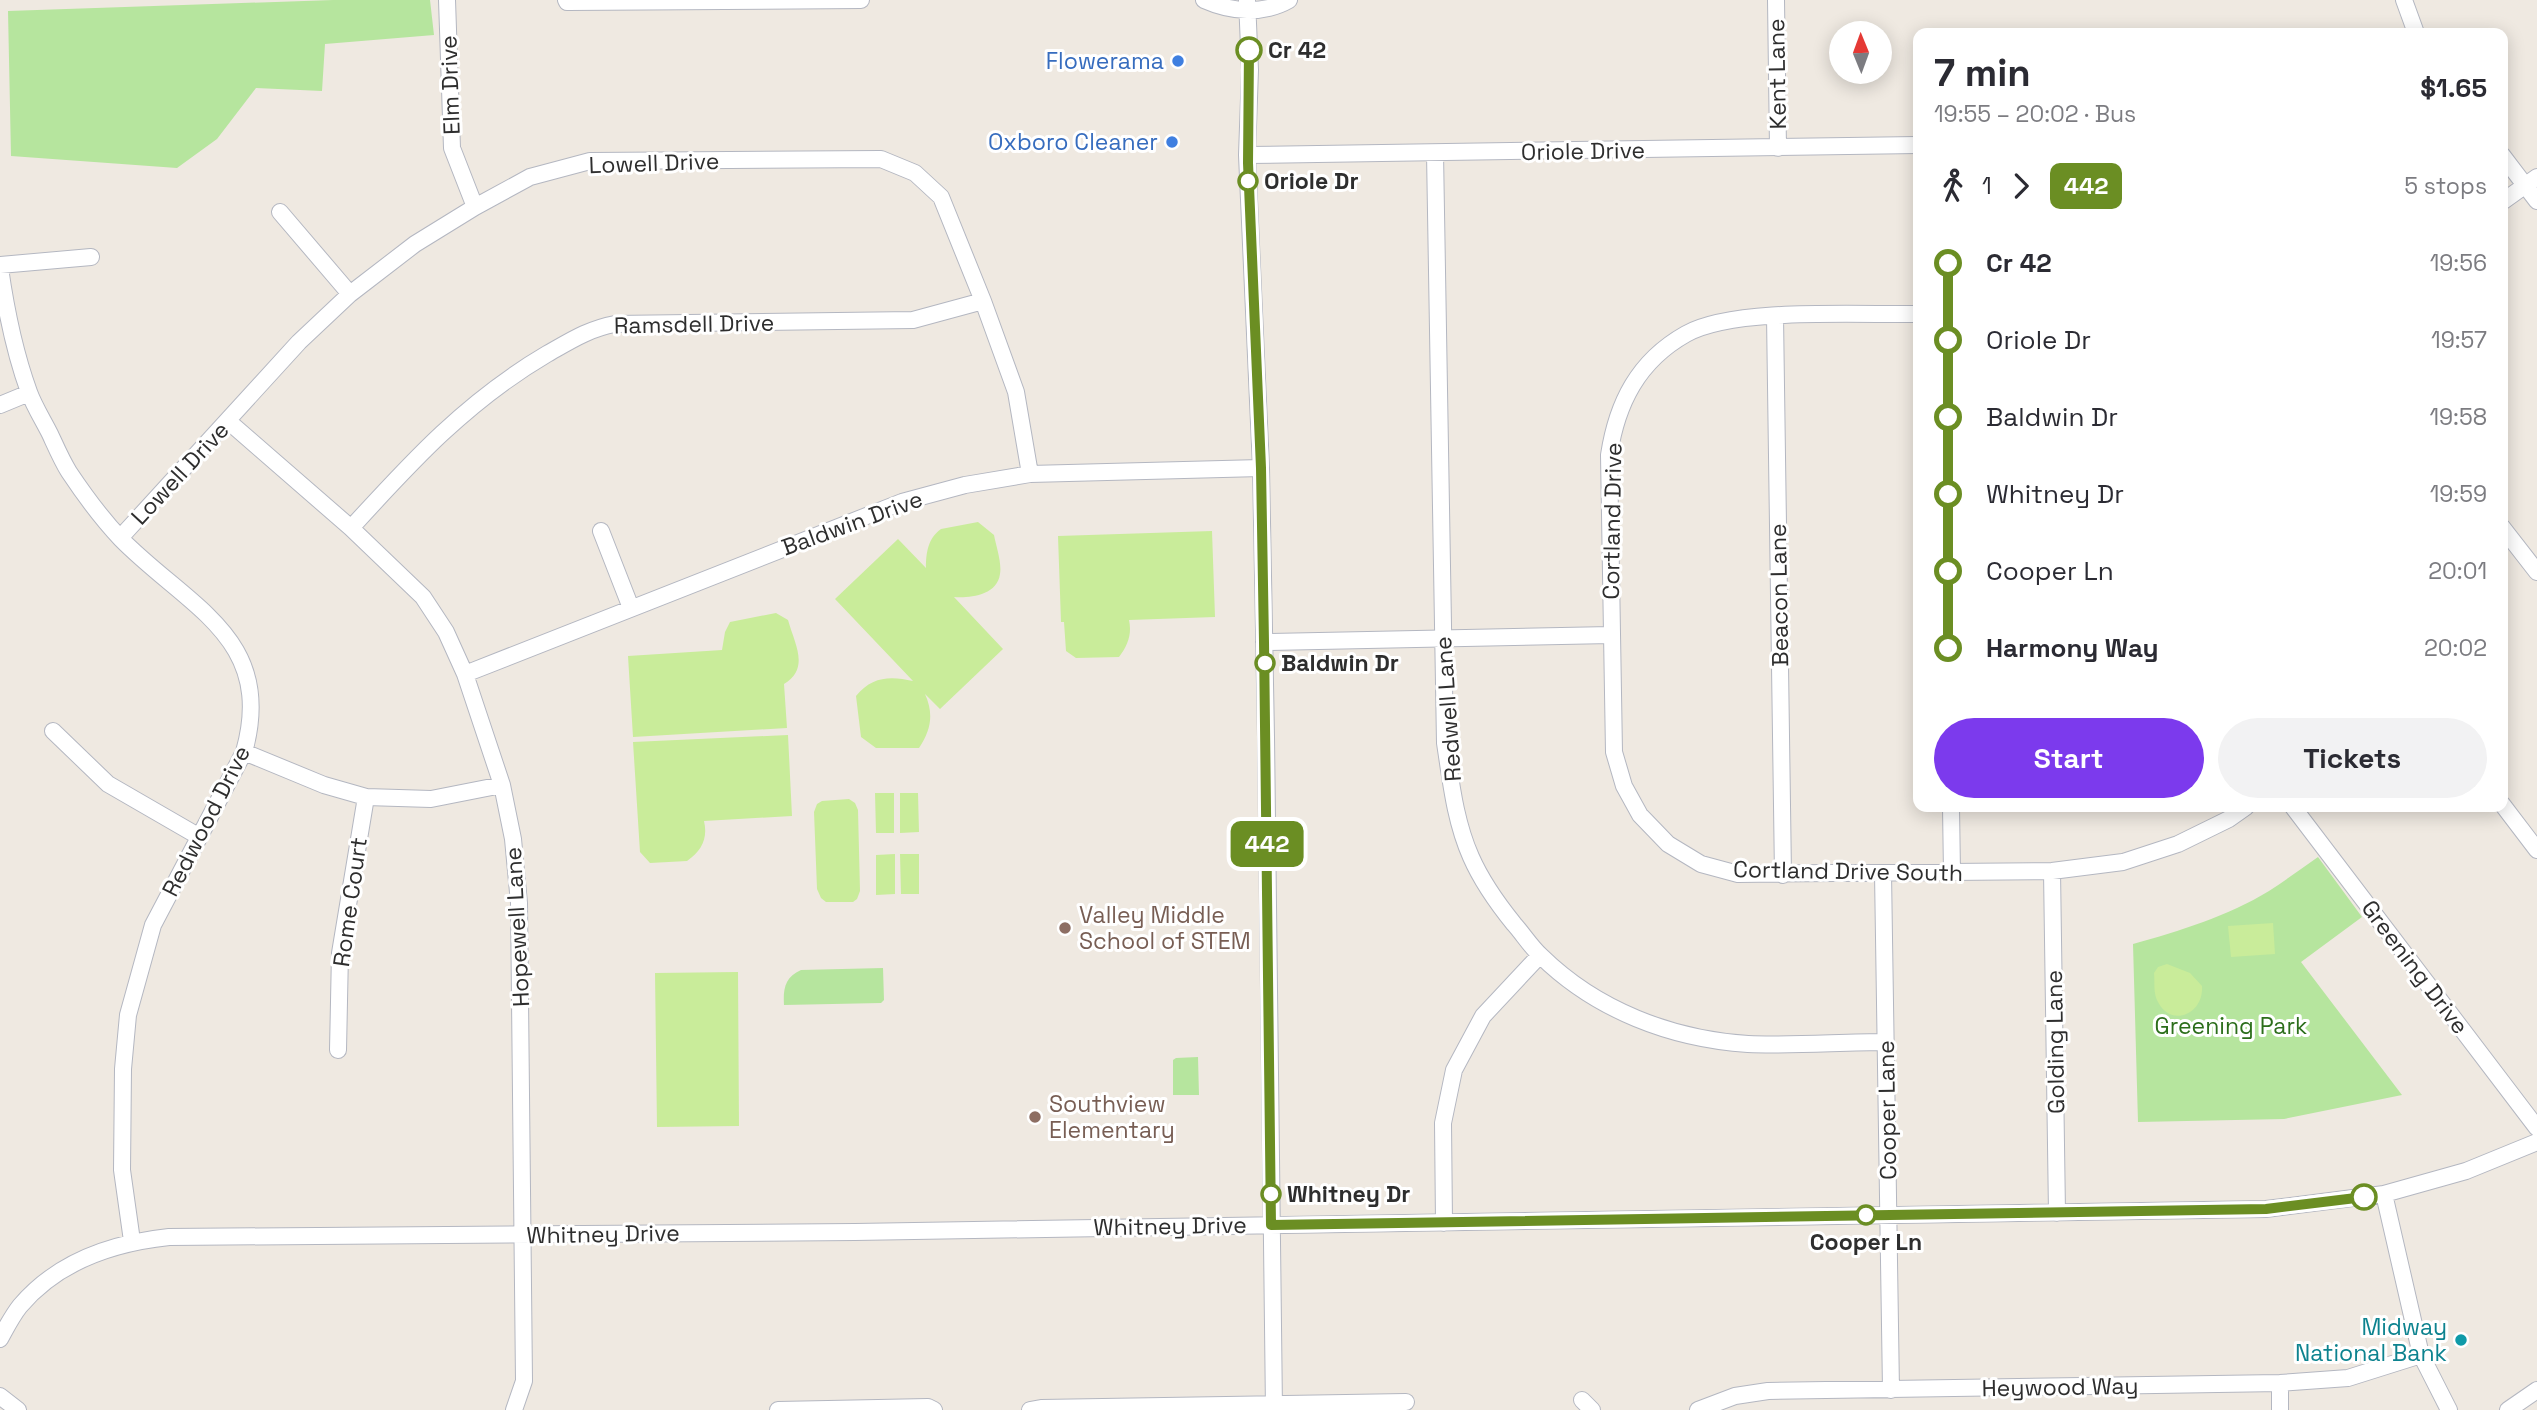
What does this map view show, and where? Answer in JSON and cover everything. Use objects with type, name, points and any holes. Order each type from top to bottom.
[{"type":"street","name":"Elm Drive","points":[[447,0],[452,148],[475,207]]},
{"type":"street","points":[[566,0],[633,4],[861,0]]},
{"type":"street","points":[[1204,0],[1229,10],[1247,5],[1271,9],[1289,0]]},
{"type":"street","name":"Kent Lane","points":[[1776,0],[1778,148]]},
{"type":"street","points":[[2404,0],[2414,28]]},
{"type":"street","points":[[1247,5],[1250,70],[1247,155],[1261,468],[1274,1407]]},
{"type":"street","name":"Oriole Drive","points":[[1247,155],[1913,145]]},
{"type":"street","name":"Redwell Lane","points":[[1435,153],[1445,743],[1457,820],[1471,857],[1492,895],[1540,955],[1569,980],[1605,1004],[1640,1021],[1682,1034],[1747,1044],[1886,1042]]},
{"type":"street","name":"Lowell Drive","points":[[120,538],[299,342],[350,294],[415,244],[475,207],[530,177],[590,162],[881,159],[915,173],[941,197],[983,301],[1016,393],[1030,474]]},
{"type":"street","points":[[2508,160],[2531,181],[2537,201]]},
{"type":"street","points":[[2508,198],[2531,181]]},
{"type":"street","points":[[280,212],[350,294]]},
{"type":"street","points":[[0,266],[91,257]]},
{"type":"street","name":"Redwood Drive","points":[[0,266],[9,328],[29,393],[69,471],[120,538],[217,625],[237,650],[247,675],[252,701],[251,727],[244,752],[153,925],[128,1015],[123,1069],[122,1170],[132,1241]]},
{"type":"street","name":"Ramsdell Drive","points":[[351,528],[415,457],[464,411],[526,366],[593,328],[615,324],[913,320],[983,301]]},
{"type":"street","name":"Cortland Drive","points":[[1611,635],[1609,455],[1614,425],[1625,396],[1652,359],[1686,334],[1716,323],[1775,316],[1913,314]]},
{"type":"street","name":"Beacon Lane","points":[[1775,316],[1783,875]]},
{"type":"street","points":[[0,405],[29,393]]},
{"type":"street","name":"Hopewell Lane","points":[[228,421],[351,528],[423,597],[446,632],[465,674],[502,785],[513,839],[519,903],[524,1381],[514,1410]]},
{"type":"street","name":"Baldwin Drive","points":[[465,674],[902,502],[965,485],[1030,474],[1261,468]]},
{"type":"street","points":[[601,531],[631,608]]},
{"type":"street","points":[[2508,535],[2537,572]]},
{"type":"street","points":[[1264,642],[1611,635]]},
{"type":"street","name":"Cortland Drive South","points":[[1611,635],[1614,752],[1624,786],[1640,815],[1668,844],[1701,864],[1738,874],[1783,875],[2052,871],[2123,862],[2178,844],[2239,812]]},
{"type":"street","points":[[53,731],[108,784],[198,836]]},
{"type":"street","points":[[244,752],[324,785],[366,797],[431,799],[502,785]]},
{"type":"street","name":"Rome Court","points":[[338,1050],[340,953],[366,797]]},
{"type":"street","points":[[1951,812],[1952,873]]},
{"type":"street","name":"Greening Drive","points":[[2297,812],[2537,1128]]},
{"type":"street","points":[[2508,812],[2537,850]]},
{"type":"street","name":"Golding Lane","points":[[2052,871],[2057,1213]]},
{"type":"street","name":"Cooper Lane","points":[[1884,873],[1891,1390]]},
{"type":"street","points":[[1444,1223],[1443,1123],[1454,1070],[1483,1016],[1540,955]]},
{"type":"street","name":"Whitney Drive","points":[[0,1339],[19,1307],[46,1281],[83,1258],[132,1241],[169,1237],[1444,1223],[2266,1209],[2384,1194],[2466,1171],[2537,1142]]},
{"type":"street","points":[[2384,1194],[2421,1355],[2449,1410]]},
{"type":"street","name":"Heywood Way","points":[[1698,1410],[1735,1396],[1768,1391],[2280,1383],[2348,1378],[2421,1355]]},
{"type":"street","points":[[2280,1383],[2280,1410]]},
{"type":"street","points":[[2508,1410],[2537,1390]]},
{"type":"street","points":[[0,1396],[18,1410]]},
{"type":"street","points":[[1030,1410],[1274,1407],[1406,1402]]},
{"type":"street","points":[[778,1410],[934,1410]]},
{"type":"green space","points":[[333,0],[430,0],[434,35],[325,44],[322,91],[256,88],[217,139],[177,168],[11,156],[8,11]]},
{"type":"green space","points":[[978,522],[994,535],[1000,565],[998,581],[994,587],[981,594],[954,597],[1003,649],[940,709],[925,694],[930,708],[930,722],[919,748],[876,748],[861,737],[856,696],[862,689],[882,679],[913,681],[835,599],[898,539],[926,568],[929,546],[941,529]]},
{"type":"green space","points":[[1212,531],[1215,617],[1129,620],[1128,639],[1119,657],[1076,658],[1066,651],[1064,622],[1061,622],[1058,536]]},
{"type":"green space","points":[[776,613],[788,620],[799,663],[792,678],[784,684],[787,728],[633,737],[628,656],[722,650],[730,622]]},
{"type":"green space","points":[[788,735],[792,816],[704,821],[703,844],[687,861],[650,863],[640,852],[633,742]]},
{"type":"green space","points":[[875,793],[894,793],[894,833],[876,833]]},
{"type":"green space","points":[[900,793],[918,793],[919,832],[900,833]]},
{"type":"green space","points":[[849,799],[855,803],[858,810],[860,891],[853,902],[826,902],[817,889],[814,812],[817,804],[822,801]]},
{"type":"green space","points":[[895,854],[895,894],[876,895],[876,855]]},
{"type":"green space","points":[[900,854],[919,854],[919,894],[901,894]]},
{"type":"green space","name":"Greening Park","points":[[2318,857],[2362,917],[2301,962],[2402,1095],[2284,1119],[2138,1122],[2133,944],[2186,928],[2237,908],[2269,891]]},
{"type":"green space","points":[[2273,923],[2275,954],[2231,957],[2228,926]]},
{"type":"green space","points":[[2167,964],[2190,973],[2202,986],[2198,1004],[2186,1014],[2171,1014],[2164,1010],[2156,999],[2154,973],[2158,967]]},
{"type":"green space","points":[[883,968],[884,1000],[881,1003],[784,1005],[786,984],[791,976],[801,970]]},
{"type":"green space","points":[[738,972],[739,1126],[657,1127],[655,973]]},
{"type":"green space","points":[[1198,1057],[1199,1095],[1173,1095],[1173,1060]]},
{"type":"bus line","name":"442","points":[[1249,50],[1248,163],[1261,468],[1271,1225],[2266,1209],[2364,1197]]},
{"type":"place","name":"Cr 42","points":[[1249,50]]},
{"type":"place","name":"Flowerama","points":[[1178,61]]},
{"type":"place","name":"Oxboro Cleaner","points":[[1172,142]]},
{"type":"place","name":"Oriole Dr","points":[[1248,181]]},
{"type":"place","name":"Baldwin Dr","points":[[1265,663]]},
{"type":"place","name":"Valley Middle School of STEM","points":[[1065,928]]},
{"type":"place","name":"Southview Elementary","points":[[1035,1117]]},
{"type":"place","name":"Whitney Dr","points":[[1271,1194]]},
{"type":"place","name":"Cooper Ln","points":[[1866,1215]]},
{"type":"place","name":"Midway National Bank","points":[[2461,1340]]}]
